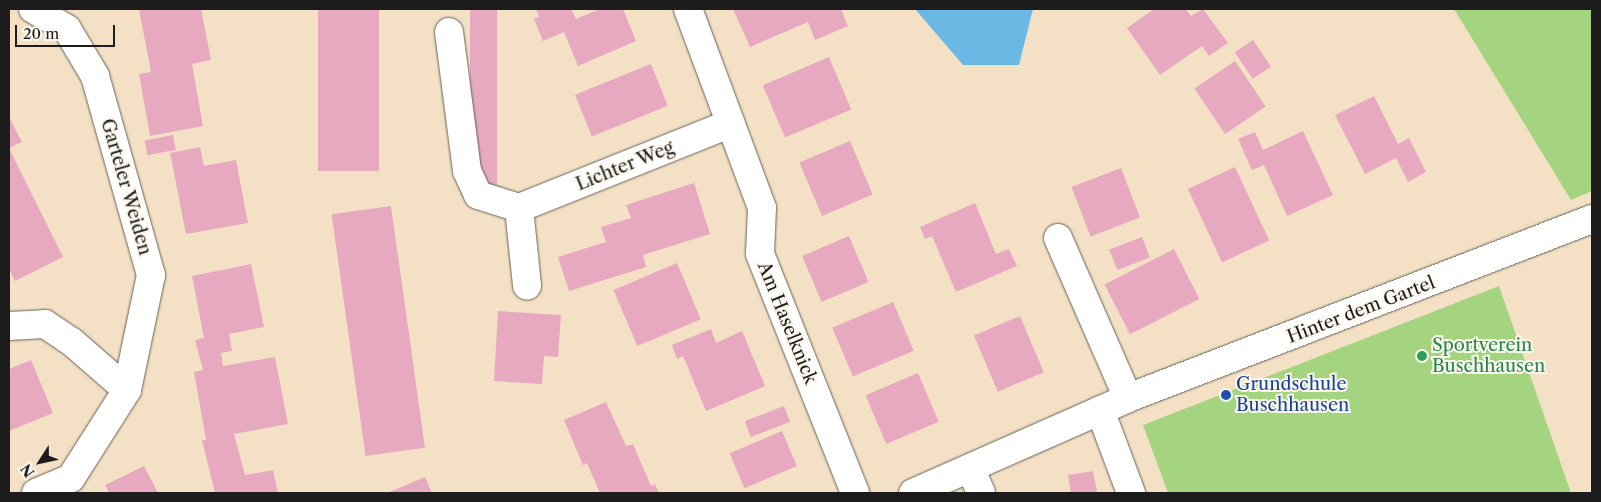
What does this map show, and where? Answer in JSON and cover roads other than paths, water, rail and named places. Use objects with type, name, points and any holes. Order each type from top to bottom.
[{"type":"street","name":"Garteler Weiden","points":[[33,9],[72,19],[95,76],[151,275],[126,390],[71,478],[36,493]]},
{"type":"street","name":"Am Haselknick","points":[[688,9],[762,208],[760,254],[855,493]]},
{"type":"street","points":[[449,32],[468,171],[478,194],[519,208],[527,286]]},
{"type":"street","name":"Lichter Weg","points":[[519,208],[731,123]]},
{"type":"street","name":"Hinter dem Gartel","points":[[912,493],[1128,398],[1592,219]]},
{"type":"street","points":[[1058,238],[1128,398]]},
{"type":"street","points":[[9,326],[45,324],[72,342],[126,390]]},
{"type":"street","points":[[1100,410],[1131,493]]},
{"type":"street","points":[[970,468],[981,493]]},
{"type":"water","points":[[915,9],[1033,9],[1019,65],[963,65]]},
{"type":"place","name":"Sportverein Buschhausen","points":[[1422,356]]},
{"type":"place","name":"Grundschule Buschhausen","points":[[1226,395]]}]
